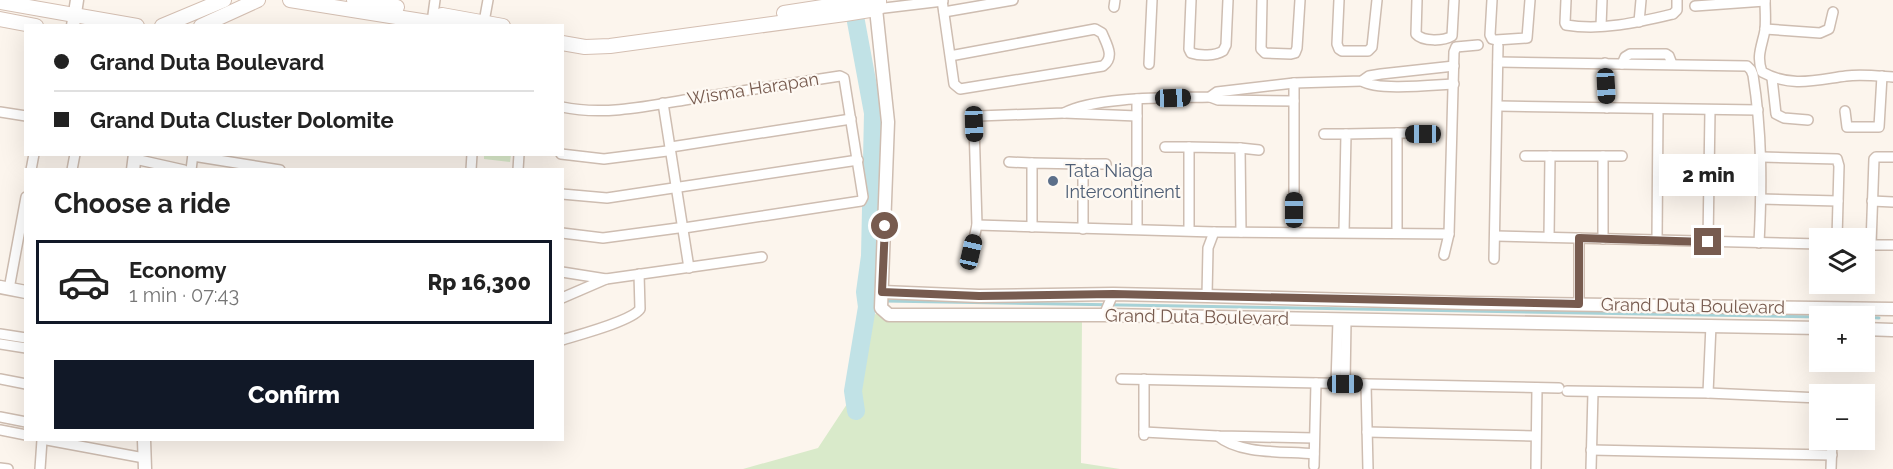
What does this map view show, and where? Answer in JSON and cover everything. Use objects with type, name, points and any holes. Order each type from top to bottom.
[{"type":"main road","points":[[167,24],[224,0]]},
{"type":"main road","points":[[205,24],[258,0]]},
{"type":"main road","points":[[290,0],[433,12],[450,24]]},
{"type":"main road","points":[[354,0],[496,24]]},
{"type":"main road","points":[[0,2],[74,21],[101,23]]},
{"type":"main road","points":[[564,36],[604,39],[833,6],[873,4]]},
{"type":"main road","points":[[564,43],[610,46],[845,14],[873,4]]},
{"type":"main road","points":[[0,19],[26,24]]},
{"type":"street","points":[[74,21],[77,0]]},
{"type":"street","points":[[484,22],[488,0]]},
{"type":"street","points":[[881,300],[888,122],[873,4],[943,0],[944,12],[950,56],[954,84],[960,89],[1103,66],[1108,62],[1110,54],[1102,33],[1095,29],[950,56]]},
{"type":"street","points":[[944,12],[1012,0]]},
{"type":"street","points":[[1149,64],[1152,0]]},
{"type":"street","points":[[1191,0],[1189,49],[1195,54],[1216,54],[1225,49],[1228,0]]},
{"type":"street","points":[[1262,0],[1261,49],[1265,53],[1291,54],[1297,48],[1300,0]]},
{"type":"street","points":[[1339,0],[1337,44],[1339,49],[1368,51],[1372,46],[1377,0]]},
{"type":"street","points":[[1417,0],[1416,34],[1422,39],[1447,39],[1452,36],[1454,0]]},
{"type":"street","points":[[1492,0],[1491,35],[1492,39],[1496,40],[1527,39],[1530,0]]},
{"type":"street","points":[[1566,0],[1566,25],[1601,26],[1639,22],[1676,12],[1677,0]]},
{"type":"street","points":[[1601,26],[1602,0]]},
{"type":"street","points":[[1639,22],[1641,0]]},
{"type":"street","points":[[1695,6],[1765,0],[1765,29],[1759,60],[1762,72],[1772,78],[1808,83],[1848,76],[1893,77]]},
{"type":"street","points":[[1765,29],[1825,32],[1829,29],[1833,12]]},
{"type":"street","points":[[1444,255],[1449,234],[1454,52],[1456,48],[1478,45]]},
{"type":"street","points":[[1494,259],[1498,46]]},
{"type":"street","points":[[1498,62],[1747,66],[1753,75],[1762,157],[1760,243]]},
{"type":"street","points":[[1605,63],[1607,108]]},
{"type":"street","points":[[1064,113],[1076,107],[1137,99],[1210,96],[1217,92],[1294,83],[1362,81],[1369,76],[1381,74],[1454,66]]},
{"type":"street","name":"Wisma Harapan","points":[[840,76],[845,79],[862,198],[857,202],[681,228],[662,104],[840,76]]},
{"type":"street","points":[[1845,111],[1847,127],[1879,127],[1882,76]]},
{"type":"street","points":[[1772,78],[1776,114],[1784,118],[1808,120]]},
{"type":"street","points":[[1362,81],[1368,85],[1381,86],[1454,84]]},
{"type":"street","points":[[1294,83],[1294,232]]},
{"type":"street","points":[[1210,96],[1218,100],[1294,101]]},
{"type":"street","points":[[1137,99],[1137,229]]},
{"type":"street","points":[[564,107],[591,111],[662,104]]},
{"type":"street","points":[[1498,106],[1758,110]]},
{"type":"street","points":[[1658,110],[1658,240]]},
{"type":"street","points":[[1708,242],[1710,110]]},
{"type":"street","points":[[0,124],[1,112],[24,116]]},
{"type":"street","points":[[971,252],[977,225],[975,119],[978,116],[1064,113],[1137,116]]},
{"type":"street","points":[[564,154],[604,159],[851,119]]},
{"type":"street","points":[[1324,134],[1423,134]]},
{"type":"street","points":[[1344,232],[1346,134]]},
{"type":"street","points":[[1397,134],[1398,232]]},
{"type":"street","points":[[1165,147],[1259,150]]},
{"type":"street","points":[[1188,147],[1189,230]]},
{"type":"street","points":[[1240,148],[1241,232]]},
{"type":"street","points":[[199,156],[268,168]]},
{"type":"street","points":[[1525,156],[1622,156]]},
{"type":"street","points":[[1549,237],[1551,156]]},
{"type":"street","points":[[1604,156],[1604,239]]},
{"type":"street","points":[[1762,157],[1837,159],[1839,166],[1837,228]]},
{"type":"street","points":[[1893,157],[1874,159],[1871,244],[1893,245]]},
{"type":"street","points":[[564,194],[607,198],[858,160]]},
{"type":"street","points":[[134,161],[173,168]]},
{"type":"street","points":[[1009,162],[1106,164]]},
{"type":"street","points":[[1032,163],[1032,227]]},
{"type":"street","points":[[1083,164],[1083,229]]},
{"type":"street","points":[[1761,199],[1838,201]]},
{"type":"street","points":[[1872,201],[1893,202]]},
{"type":"street","points":[[24,205],[4,288],[24,292]]},
{"type":"street","points":[[977,225],[1214,232],[1449,234]]},
{"type":"street","points":[[564,233],[603,238],[681,228],[686,268]]},
{"type":"street","points":[[1207,296],[1208,248],[1214,232]]},
{"type":"street","points":[[1496,236],[1809,244]]},
{"type":"street","points":[[1579,238],[1579,304]]},
{"type":"street","points":[[564,297],[606,279],[762,257]]},
{"type":"street","points":[[564,272],[606,279]]},
{"type":"street","points":[[564,339],[638,312],[640,309],[639,274]]},
{"type":"street","name":"Grand Duta Boulevard","points":[[1809,328],[1711,325],[1468,312],[1207,296],[1108,305],[894,315],[885,313],[881,300],[979,296],[1108,305],[1342,320],[1468,312],[1579,304],[1893,310]]},
{"type":"street","points":[[1875,330],[1892,331],[1890,316],[1893,310]]},
{"type":"street","points":[[1341,384],[1342,320]]},
{"type":"street","points":[[1708,393],[1711,325]]},
{"type":"street","points":[[0,334],[24,338]]},
{"type":"street","points":[[0,344],[24,348]]},
{"type":"street","points":[[0,379],[24,384]]},
{"type":"street","points":[[1121,379],[1537,388],[1593,392],[1708,393],[1809,398]]},
{"type":"street","points":[[1144,380],[1144,435],[1314,438]]},
{"type":"street","points":[[1314,466],[1316,383]]},
{"type":"street","points":[[1366,384],[1368,469]]},
{"type":"street","points":[[1536,469],[1537,388]]},
{"type":"street","points":[[1591,469],[1593,392]]},
{"type":"street","points":[[0,417],[24,422]]},
{"type":"street","points":[[0,430],[24,435]]},
{"type":"street","points":[[1367,432],[1535,436]]},
{"type":"street","points":[[1218,436],[1232,445],[1243,448],[1314,454]]},
{"type":"street","points":[[40,469],[42,441]]},
{"type":"street","points":[[60,441],[86,443],[145,464],[144,441]]},
{"type":"street","points":[[1591,450],[1832,455]]},
{"type":"street","points":[[1831,469],[1832,450]]},
{"type":"street","points":[[0,468],[8,469]]},
{"type":"green space","points":[[484,156],[511,156],[510,162],[484,159]]},
{"type":"green space","points":[[862,314],[1082,316],[1081,463],[1120,469],[743,469],[818,448],[847,404]]},
{"type":"waterway","points":[[852,0],[873,113],[870,256],[865,292],[867,307],[853,391],[856,411]]},
{"type":"waterway","points":[[866,301],[879,301]]},
{"type":"waterway","points":[[885,301],[1809,317]]},
{"type":"waterway","points":[[1875,318],[1879,318]]},
{"type":"place","name":"Tata Niaga Intercontinent","points":[[1053,181]]},
{"type":"route","points":[[885,226],[882,292],[979,296],[1113,294],[1579,304],[1579,238],[1708,242]]}]
